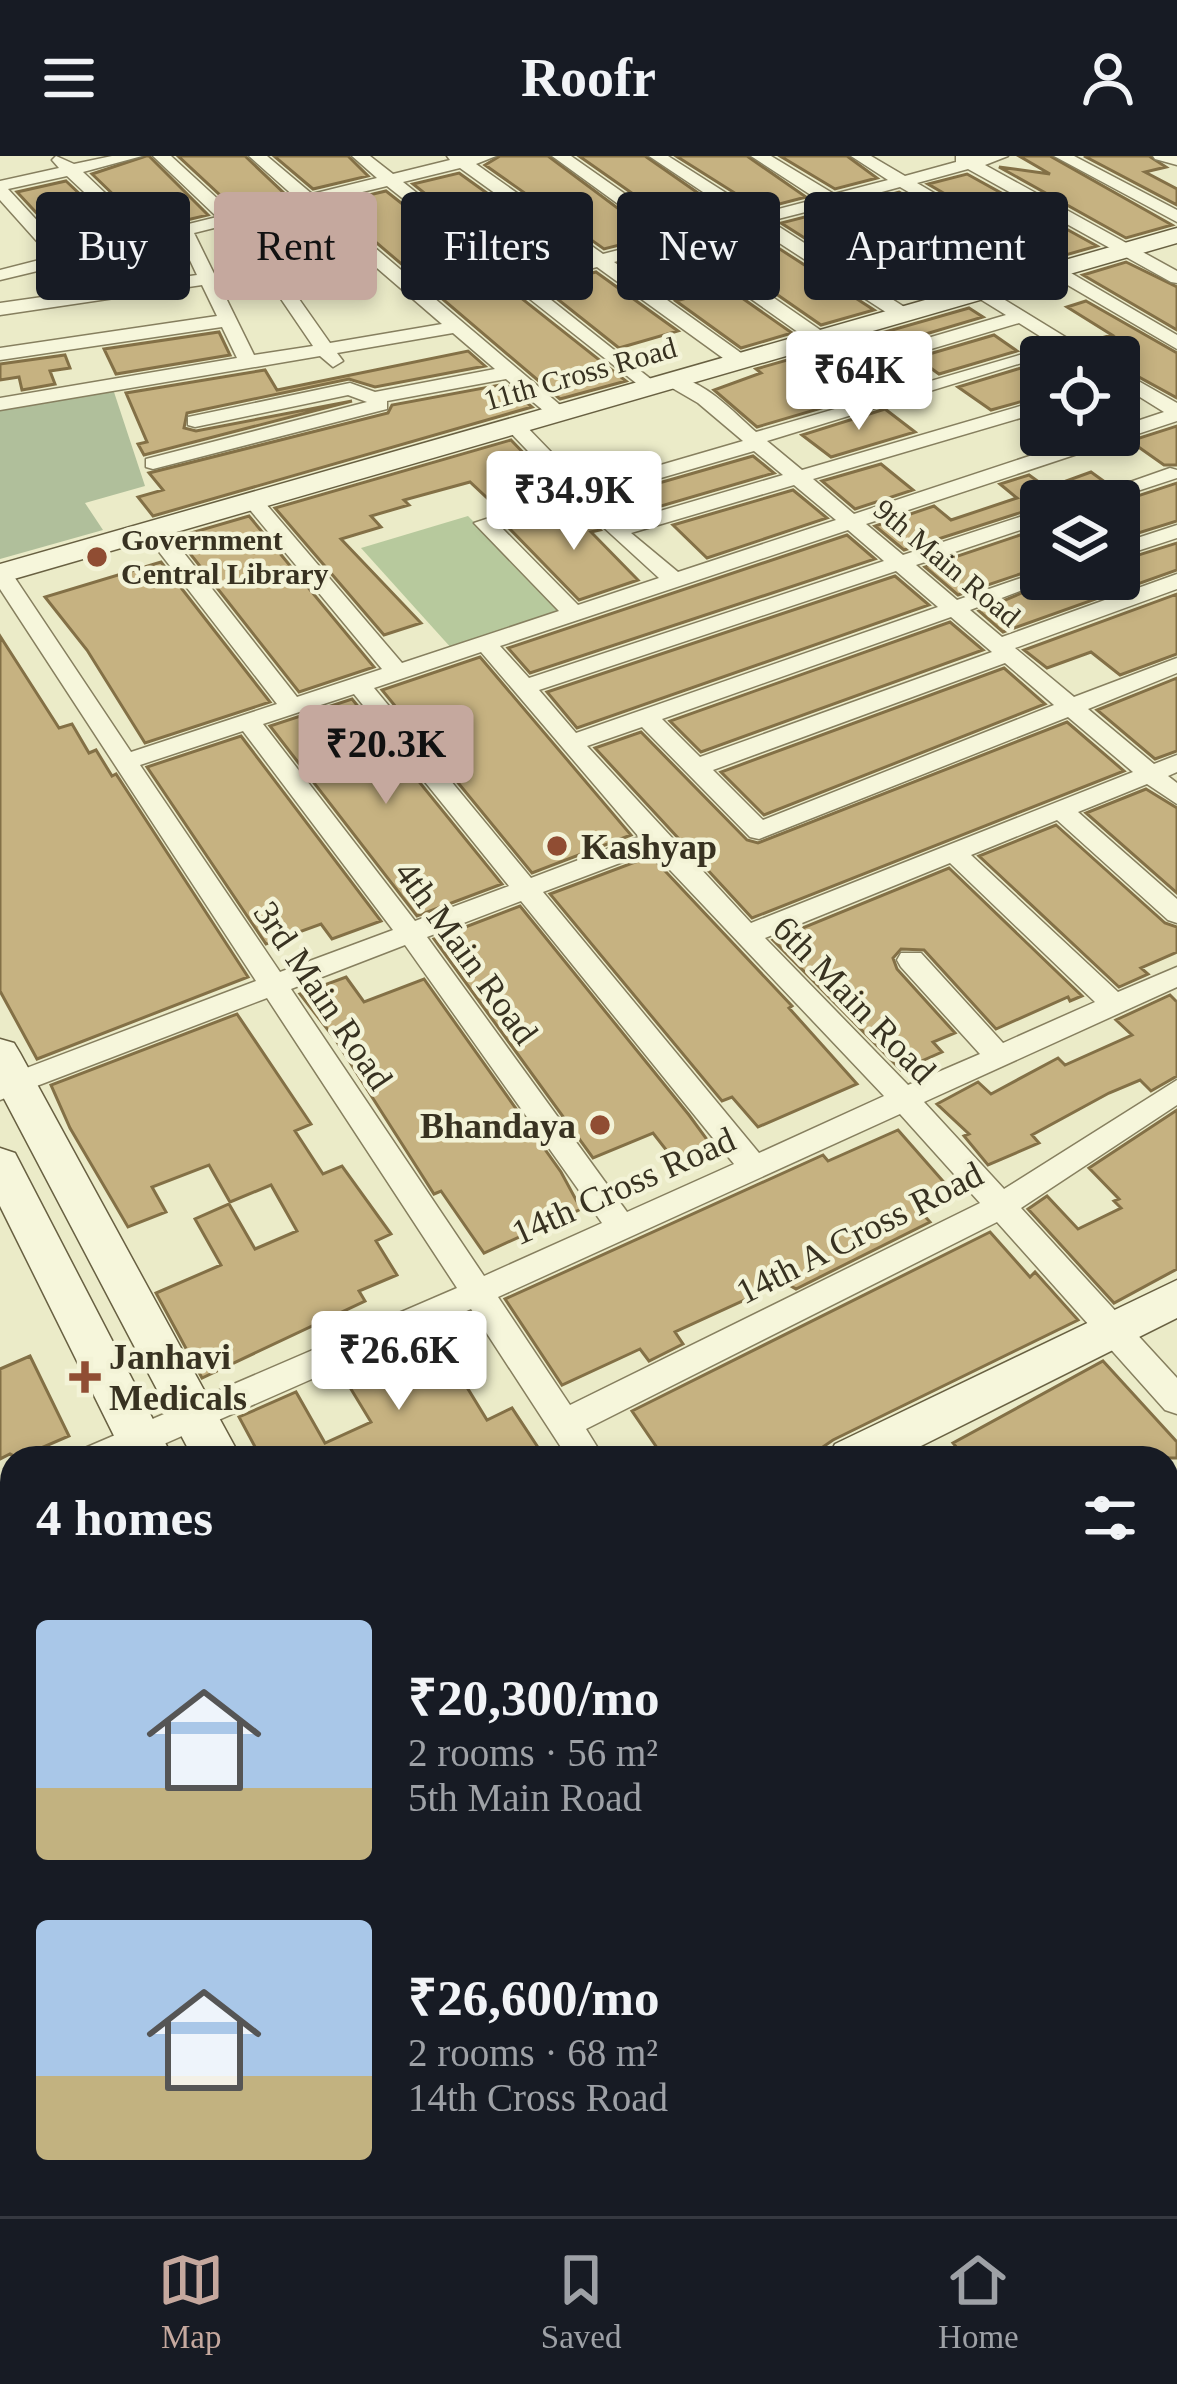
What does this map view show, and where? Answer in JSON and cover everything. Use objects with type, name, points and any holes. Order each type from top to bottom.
[{"type":"street","points":[[36,236],[9,212],[0,188],[62,163],[134,156]]},
{"type":"street","points":[[161,156],[214,203]]},
{"type":"street","points":[[257,156],[300,192]]},
{"type":"street","name":"9th Main Road","points":[[360,156],[405,192]]},
{"type":"street","points":[[341,192],[459,159],[488,156]]},
{"type":"street","points":[[560,156],[617,196]]},
{"type":"street","points":[[657,156],[713,192]]},
{"type":"street","points":[[759,156],[819,192]]},
{"type":"street","points":[[859,156],[920,192]]},
{"type":"street","points":[[923,156],[958,163],[1177,278]]},
{"type":"street","points":[[864,192],[958,163],[1000,156]]},
{"type":"street","points":[[1062,156],[1177,217]]},
{"type":"street","points":[[459,159],[741,362]]},
{"type":"street","points":[[62,163],[93,192]]},
{"type":"street","points":[[780,235],[902,314]]},
{"type":"street","name":"11th Cross Road","points":[[1068,268],[1177,235]]},
{"type":"street","points":[[190,242],[249,364]]},
{"type":"street","points":[[593,263],[617,257]]},
{"type":"street","points":[[377,258],[559,413]]},
{"type":"street","points":[[0,275],[36,266]]},
{"type":"street","points":[[0,309],[208,279]]},
{"type":"street","points":[[1068,280],[1177,343]]},
{"type":"street","points":[[291,300],[350,389]]},
{"type":"street","name":"9th Main Road","points":[[543,300],[662,384],[705,399],[1177,796]]},
{"type":"street","points":[[760,300],[813,340],[843,370],[890,401]]},
{"type":"street","name":"11th Cross Road","points":[[0,574],[956,300]]},
{"type":"street","points":[[995,300],[1055,336]]},
{"type":"street","points":[[843,370],[1022,316]]},
{"type":"street","points":[[0,354],[228,320]]},
{"type":"street","points":[[187,398],[249,364],[457,327]]},
{"type":"street","points":[[576,615],[485,523],[1020,367]]},
{"type":"street","points":[[373,398],[510,372]]},
{"type":"street","points":[[0,404],[350,389],[380,405],[153,464]]},
{"type":"street","points":[[1118,480],[1149,460],[1177,413],[1140,391]]},
{"type":"street","points":[[187,398],[206,451]]},
{"type":"street","points":[[615,531],[1020,412]]},
{"type":"street","points":[[515,426],[615,531],[677,582]]},
{"type":"street","points":[[125,762],[852,523],[1149,460]]},
{"type":"street","points":[[253,501],[398,673]]},
{"type":"street","points":[[526,687],[1020,523]]},
{"type":"street","points":[[154,530],[292,708]]},
{"type":"street","points":[[1140,544],[1177,531]]},
{"type":"street","name":"3rd Main Road","points":[[0,574],[580,1446]]},
{"type":"street","points":[[697,767],[1177,581]]},
{"type":"street","points":[[569,744],[1020,585]]},
{"type":"street","name":"6th Main Road","points":[[487,644],[656,840],[906,1102],[1177,1400]]},
{"type":"street","points":[[644,715],[759,831],[1177,665]]},
{"type":"street","points":[[359,685],[755,1169]]},
{"type":"street","name":"4th Main Road","points":[[249,722],[409,932],[622,1228]]},
{"type":"street","points":[[744,936],[1177,763]]},
{"type":"street","points":[[1060,808],[1177,914]]},
{"type":"street","points":[[211,1446],[6,1075],[273,983],[656,840]]},
{"type":"street","points":[[951,850],[1115,1005]]},
{"type":"street","points":[[911,960],[1000,1058]]},
{"type":"street","name":"14th Cross Road","points":[[148,1446],[194,1414],[906,1102],[1177,976]]},
{"type":"street","name":"14th A Cross Road","points":[[566,1423],[1001,1206],[1177,1091]]},
{"type":"street","points":[[0,1164],[144,1446]]},
{"type":"street","points":[[876,1446],[1177,1298]]},
{"type":"green space","points":[[113,389],[145,486],[85,503],[103,530],[0,559],[0,407]]},
{"type":"green space","points":[[468,516],[564,614],[453,650],[361,548]]},
{"type":"building","points":[[149,156],[185,192],[111,192],[92,174]]},
{"type":"building","points":[[178,156],[245,156],[283,192],[217,192]]},
{"type":"building","points":[[274,156],[348,156],[368,176],[313,189]]},
{"type":"building","points":[[500,156],[548,156],[617,208],[617,246],[604,249],[593,241],[593,192],[523,192],[485,165]]},
{"type":"building","points":[[579,156],[645,156],[697,192],[630,192]]},
{"type":"building","points":[[676,156],[747,156],[804,198],[780,204],[780,192],[733,192]]},
{"type":"building","points":[[780,156],[847,156],[877,178],[835,189]]},
{"type":"building","points":[[1019,156],[1050,156],[1172,225],[1126,238],[1068,206],[1068,192],[1044,192],[999,167],[1050,174]]},
{"type":"building","points":[[1084,156],[1149,156],[1166,167],[1145,172],[1177,189],[1177,205]]},
{"type":"building","points":[[459,173],[485,192],[423,192],[413,184]]},
{"type":"building","points":[[967,174],[1000,192],[942,192],[928,184]]},
{"type":"building","points":[[66,181],[78,192],[36,192],[36,212],[17,192]]},
{"type":"building","points":[[386,191],[401,203],[401,264],[377,243],[377,193]]},
{"type":"building","points":[[190,197],[208,215],[190,219]]},
{"type":"building","points":[[804,217],[804,238],[781,223]]},
{"type":"building","points":[[1068,230],[1097,246],[1068,254]]},
{"type":"building","points":[[780,249],[804,265],[804,300],[859,300],[874,310],[821,325],[780,297]]},
{"type":"building","points":[[1126,262],[1177,287],[1177,330],[1083,275]]},
{"type":"building","points":[[593,273],[617,287],[617,300],[635,300],[678,331],[619,348],[559,300],[593,300]]},
{"type":"building","points":[[444,300],[524,300],[626,381],[560,399]]},
{"type":"building","points":[[745,300],[792,333],[741,348],[676,301]]},
{"type":"building","points":[[1086,301],[1177,353],[1177,398],[1140,378],[1140,336],[1108,336],[1112,335],[1067,307]]},
{"type":"building","points":[[969,308],[983,317],[835,361],[833,376],[851,377],[994,335],[1017,351],[939,374],[925,364],[855,387],[866,395],[757,427],[714,390],[761,373],[756,369]]},
{"type":"building","points":[[219,332],[230,355],[116,374],[104,349]]},
{"type":"building","points":[[468,351],[485,366],[375,387],[349,379],[187,413],[184,428],[196,431],[352,401],[144,455],[138,444],[147,442],[126,393],[265,370],[277,390]]},
{"type":"building","points":[[65,355],[70,368],[50,371],[55,384],[22,390],[19,377],[0,380],[0,364]]},
{"type":"building","points":[[1020,368],[1020,402],[991,410],[958,387]]},
{"type":"building","points":[[505,384],[532,407],[153,516],[138,497],[163,490],[149,473],[388,413],[392,405]]},
{"type":"building","points":[[885,409],[915,432],[831,457],[802,435]]},
{"type":"building","points":[[1177,426],[1177,465],[1164,465],[1140,448],[1140,438]]},
{"type":"building","points":[[511,440],[559,490],[500,510],[470,482],[404,500],[409,505],[371,516],[381,527],[341,539],[421,623],[384,635],[275,508]]},
{"type":"building","points":[[753,456],[774,473],[620,518],[603,499]]},
{"type":"building","points":[[881,464],[913,490],[855,509],[822,481]]},
{"type":"building","points":[[1091,472],[1102,480],[1069,480]]},
{"type":"building","points":[[1029,475],[1036,480],[1020,480],[1020,513],[904,550],[875,526],[934,506],[951,520],[1017,498],[1000,484]]},
{"type":"building","points":[[1177,483],[1177,521],[1140,532],[1140,495]]},
{"type":"building","points":[[793,490],[827,518],[707,558],[673,525]]},
{"type":"building","points":[[576,508],[600,530],[591,532],[638,580],[579,600],[508,527]]},
{"type":"building","points":[[249,516],[374,667],[299,692],[177,537]]},
{"type":"building","points":[[847,535],[875,559],[530,673],[508,648]]},
{"type":"building","points":[[1020,535],[1020,574],[958,595],[925,567]]},
{"type":"building","points":[[1177,543],[1177,570],[1140,583],[1140,554]]},
{"type":"building","points":[[161,562],[270,702],[145,743],[87,650],[45,597]]},
{"type":"building","points":[[895,576],[929,605],[577,728],[547,692]]},
{"type":"building","points":[[1020,594],[1020,600],[1093,600],[1003,632],[979,611]]},
{"type":"building","points":[[1177,594],[1177,654],[1120,675],[1091,652],[1047,668],[1024,650]]},
{"type":"building","points":[[950,622],[983,650],[701,752],[670,721]]},
{"type":"building","points":[[0,636],[59,728],[72,724],[89,753],[96,750],[112,776],[116,774],[248,977],[37,1059],[0,991]]},
{"type":"building","points":[[480,657],[631,835],[532,873],[382,690]]},
{"type":"building","points":[[1004,668],[1045,704],[764,815],[721,772]]},
{"type":"building","points":[[1177,678],[1177,751],[1155,759],[1097,710]]},
{"type":"building","points":[[352,699],[502,884],[417,916],[270,726]]},
{"type":"building","points":[[1067,722],[1124,771],[752,918],[595,748],[641,732],[747,840],[758,843]]},
{"type":"building","points":[[241,736],[381,921],[332,939],[321,924],[266,944],[147,767]]},
{"type":"building","points":[[1146,789],[1177,808],[1177,893],[1086,813]]},
{"type":"building","points":[[1056,825],[1165,923],[1177,927],[1177,952],[1141,968],[1148,974],[1119,987],[979,856]]},
{"type":"building","points":[[651,856],[792,1006],[789,1008],[857,1084],[758,1127],[732,1097],[722,1101],[550,894]]},
{"type":"building","points":[[949,868],[1082,996],[1070,1001],[1068,997],[996,1029],[924,950],[901,949],[893,958],[897,969],[955,1033],[933,1042],[942,1052],[901,1070],[773,940]]},
{"type":"building","points":[[520,906],[711,1145],[674,1160],[653,1133],[593,1158],[434,939]]},
{"type":"building","points":[[346,977],[364,1002],[424,979],[561,1172],[581,1209],[484,1253],[441,1191],[434,1194],[335,1039],[300,994]]},
{"type":"building","points":[[1170,995],[1177,1002],[1177,1076],[1151,1091],[1140,1080],[1109,1093],[1032,1135],[1039,1143],[988,1165],[964,1136],[969,1134],[937,1104],[978,1082],[991,1094],[1058,1058],[1065,1065],[1132,1035],[1116,1020]]},
{"type":"building","points":[[237,1014],[311,1124],[295,1131],[323,1174],[342,1166],[391,1234],[376,1241],[397,1275],[359,1291],[365,1301],[202,1378],[156,1293],[221,1265],[195,1219],[229,1204],[255,1249],[297,1231],[271,1185],[230,1202],[209,1165],[152,1187],[166,1212],[128,1227],[70,1128],[51,1085]]},
{"type":"building","points":[[1177,1110],[1177,1269],[1114,1303],[1028,1209],[1047,1196],[1078,1229],[1121,1208],[1114,1201],[1119,1199],[1089,1168]]},
{"type":"building","points":[[898,1130],[956,1196],[921,1212],[930,1222],[796,1289],[784,1282],[675,1332],[683,1344],[649,1361],[640,1349],[562,1385],[505,1299],[823,1155],[828,1161]]},
{"type":"building","points":[[990,1232],[1078,1320],[824,1446],[656,1446],[632,1411]]},
{"type":"building","points":[[444,1326],[466,1360],[454,1366],[487,1420],[512,1408],[537,1446],[255,1446],[239,1417],[296,1392],[325,1443],[371,1422],[340,1371]]},
{"type":"building","points":[[30,1356],[69,1436],[46,1446],[0,1446],[0,1369]]},
{"type":"building","points":[[1103,1361],[1177,1446],[955,1446],[953,1443]]},
{"type":"place","name":"Government Central Library","points":[[97,557]]},
{"type":"place","name":"Kashyap","points":[[557,846]]},
{"type":"place","name":"Bhandaya","points":[[600,1125]]},
{"type":"place","name":"Janhavi Medicals","points":[[85,1377]]}]
